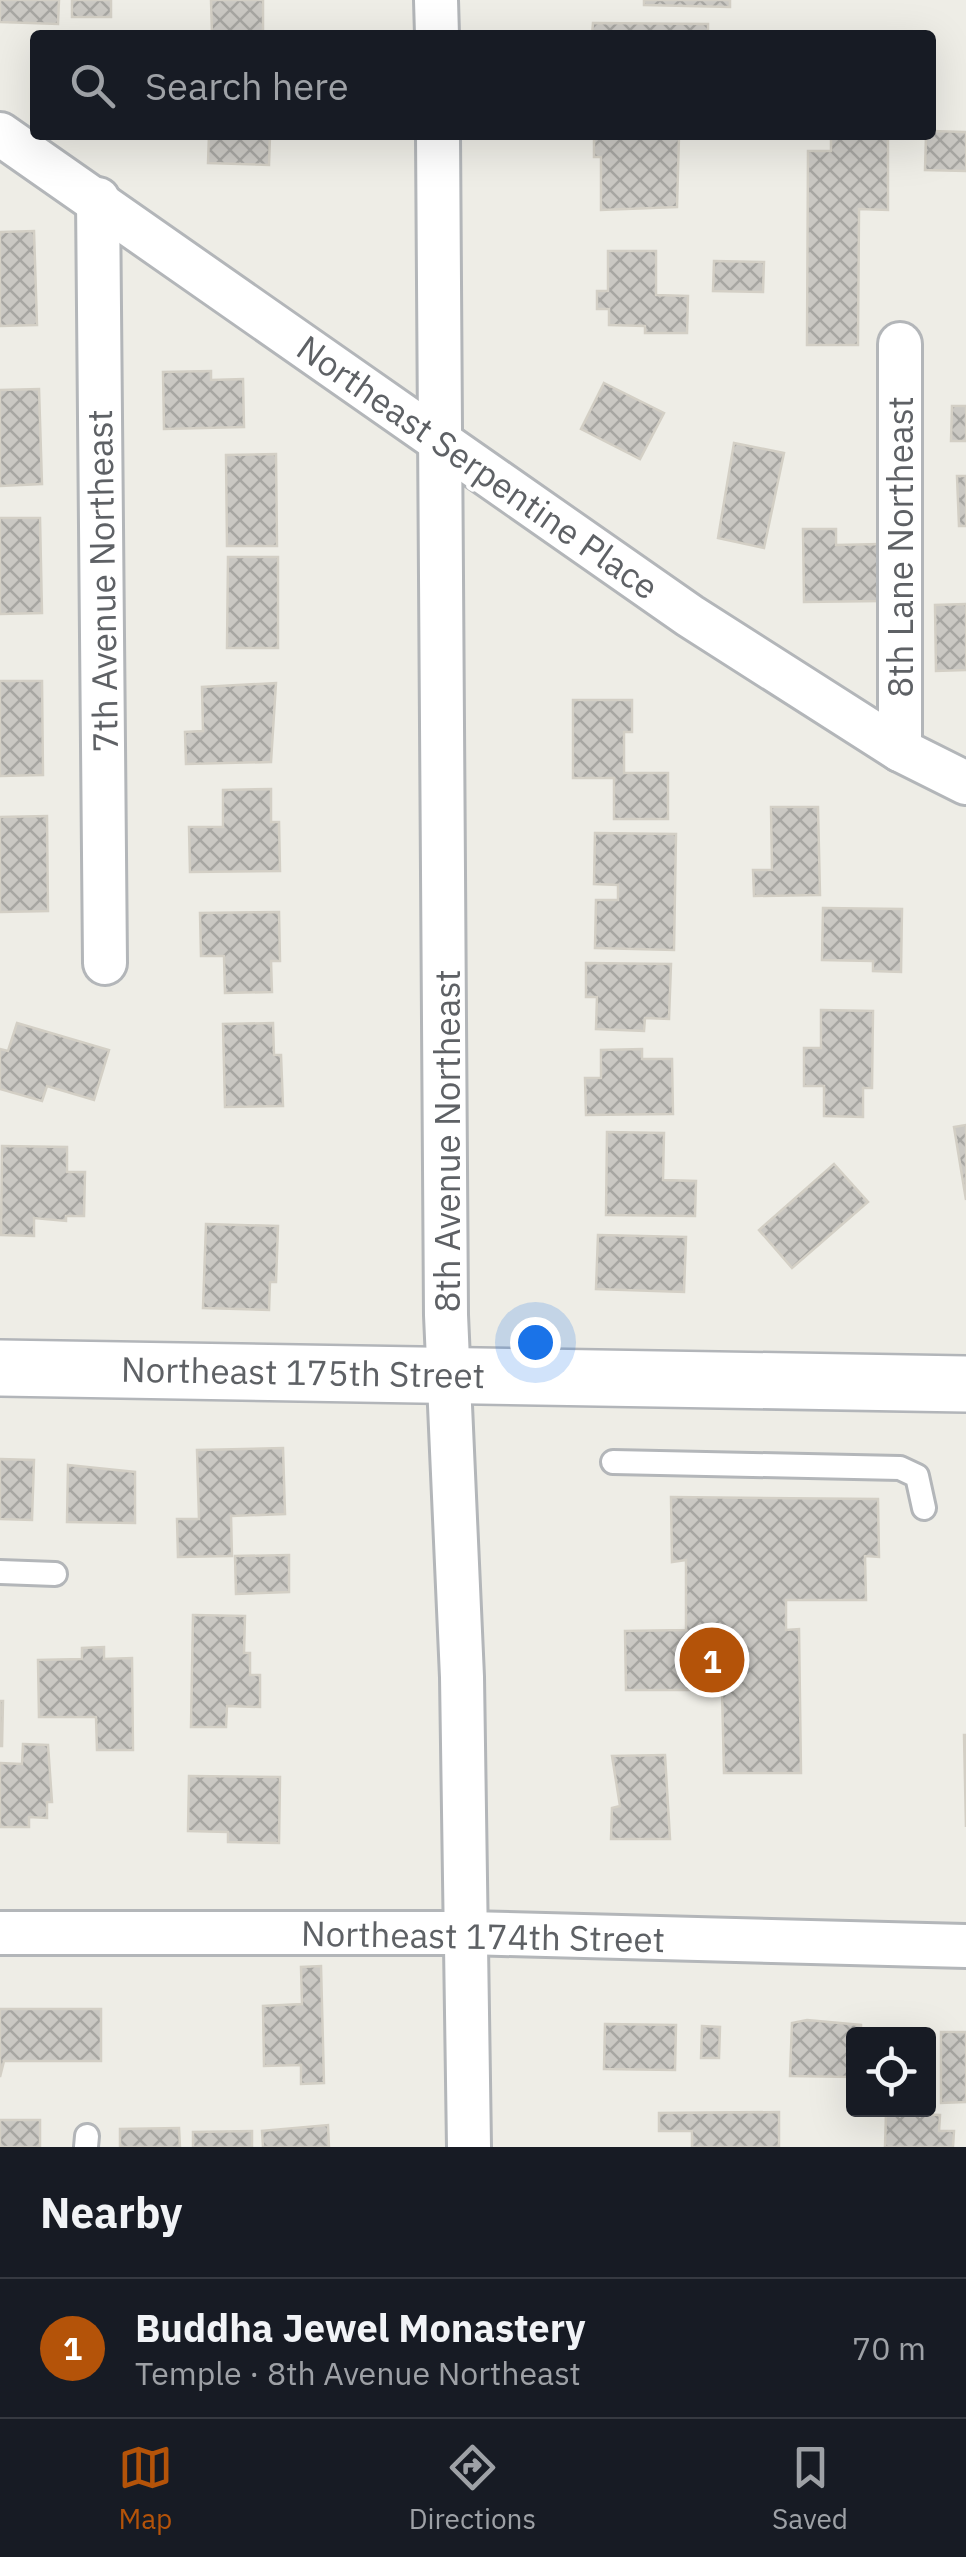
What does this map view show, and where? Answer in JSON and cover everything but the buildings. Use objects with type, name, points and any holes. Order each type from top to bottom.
[{"type":"main road","name":"Northeast 175th Street","points":[[0,1368],[966,1384]]},
{"type":"street","points":[[436,0],[437,30]]},
{"type":"street","name":"Northeast Serpentine Place","points":[[0,134],[98,198],[690,616],[900,750],[966,783]]},
{"type":"street","name":"8th Avenue Northeast","points":[[438,140],[449,1375],[470,2147]]},
{"type":"street","name":"7th Avenue Northeast","points":[[98,198],[105,962]]},
{"type":"street","name":"8th Lane Northeast","points":[[900,344],[900,750]]},
{"type":"street","name":"Northeast 174th Street","points":[[0,1933],[467,1933],[966,1946]]},
{"type":"lane","points":[[614,1462],[900,1468],[917,1476],[924,1508]]},
{"type":"lane","points":[[0,1572],[55,1574]]},
{"type":"place","name":"Buddha Jewel Monastery","points":[[712,1660]]}]
